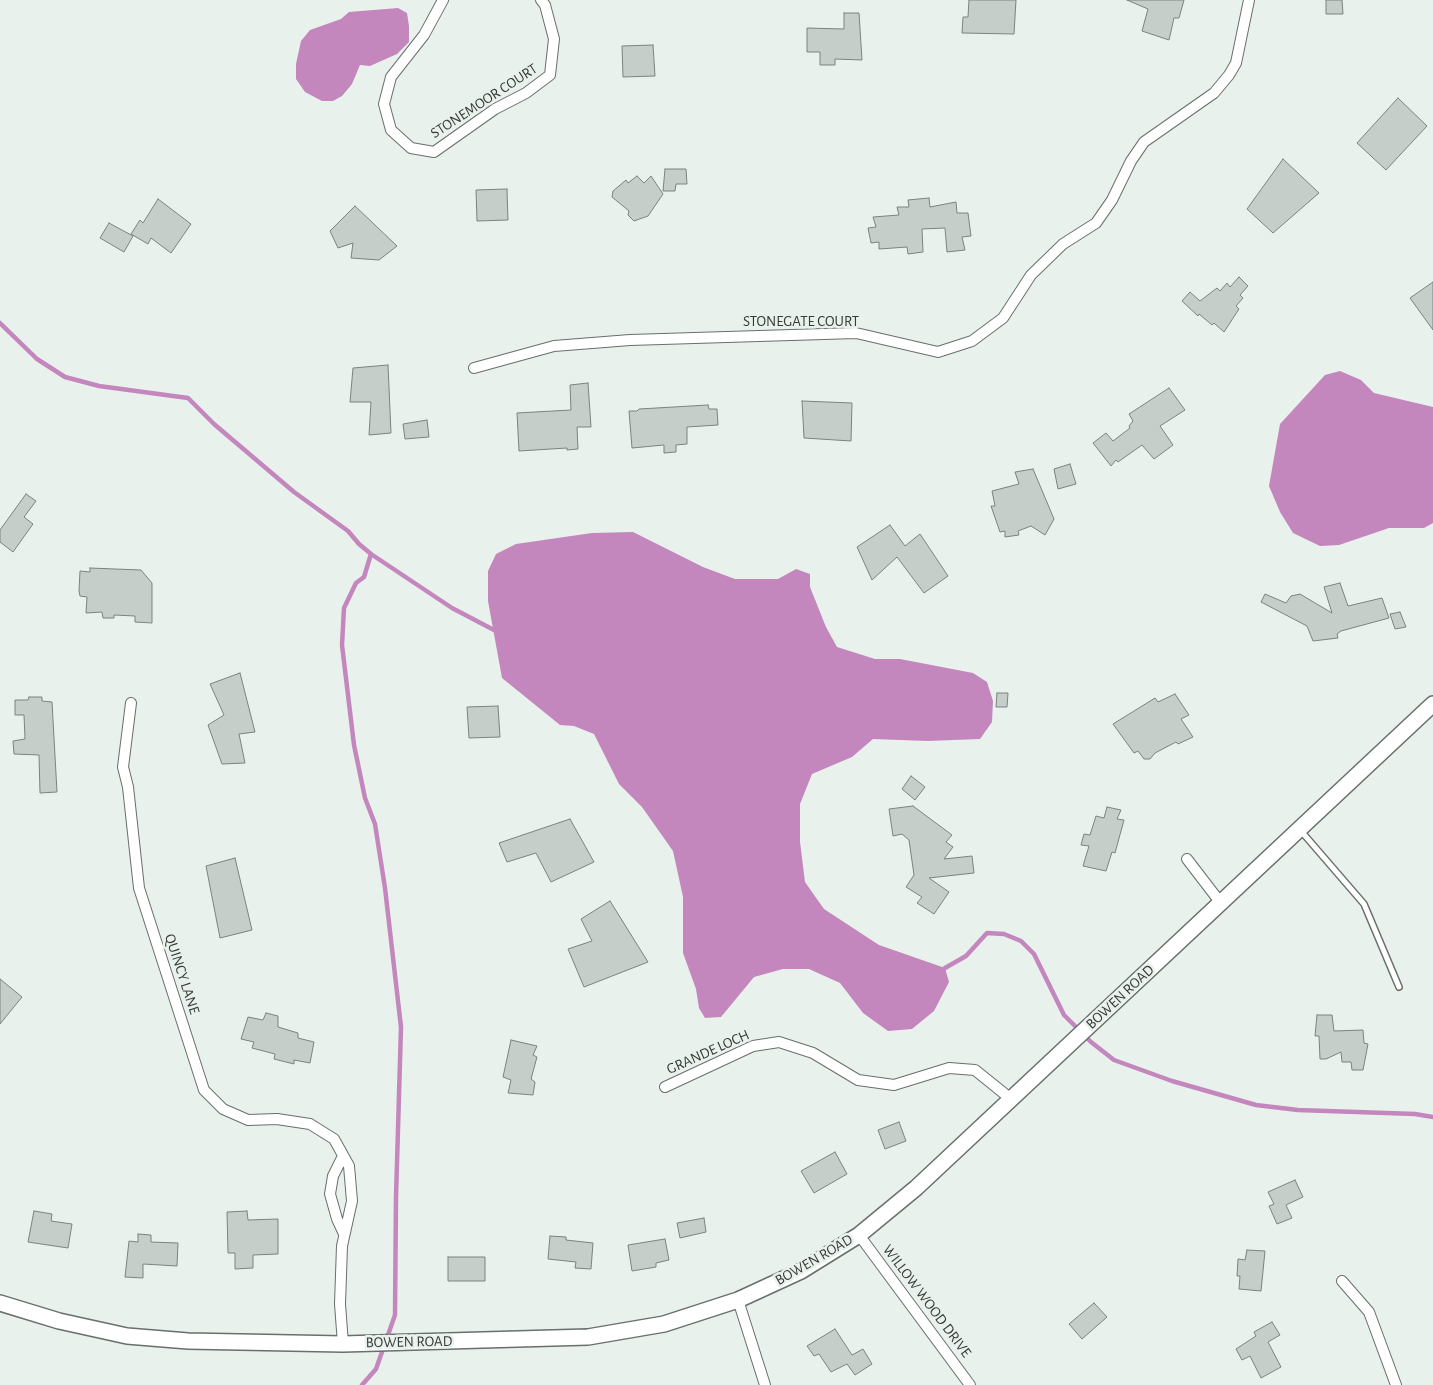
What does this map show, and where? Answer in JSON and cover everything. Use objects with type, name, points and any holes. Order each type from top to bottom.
[{"type":"street","name":"STONEMOOR COURT","points":[[443,0],[424,35],[391,77],[384,104],[392,130],[412,148],[434,152],[495,109],[526,93],[550,76],[554,39],[545,5],[541,0]]},
{"type":"street","name":"STONEGATE COURT","points":[[474,368],[554,346],[630,340],[856,333],[938,352],[972,341],[1003,318],[1031,275],[1044,262],[1063,244],[1096,223],[1112,200],[1131,161],[1144,142],[1214,92],[1229,75],[1236,63],[1249,0]]},
{"type":"street","name":"QUINCY LANE","points":[[131,703],[123,767],[128,787],[139,888],[204,1090],[223,1109],[248,1120],[278,1119],[310,1124],[334,1139],[349,1166],[352,1201],[342,1246],[340,1294],[343,1344]]},
{"type":"street","name":"BOWEN ROAD","points":[[0,1303],[59,1321],[127,1336],[191,1341],[343,1344],[588,1337],[664,1324],[738,1300],[801,1271],[859,1235],[916,1188],[1433,704]]},
{"type":"street","points":[[1187,859],[1220,902]]},
{"type":"street","name":"GRANDE LOCH","points":[[665,1087],[753,1046],[779,1042],[813,1053],[858,1080],[894,1084],[949,1068],[975,1070],[1012,1099]]},
{"type":"street","name":"QUINCY LANE","points":[[343,1156],[333,1176],[330,1194],[337,1219],[344,1234]]},
{"type":"street","name":"WILLOW WOOD DRIVE","points":[[859,1235],[970,1385]]},
{"type":"street","points":[[1342,1281],[1368,1312],[1396,1385]]},
{"type":"street","points":[[738,1300],[765,1385]]},
{"type":"lane","points":[[1299,829],[1364,904],[1399,987]]},
{"type":"shaded area","points":[[398,8],[407,13],[409,42],[397,54],[370,66],[360,65],[352,84],[342,96],[333,101],[322,101],[305,92],[296,79],[296,64],[301,41],[310,30],[341,19],[349,12]]},
{"type":"shaded area","points":[[1340,371],[1361,380],[1374,393],[1433,407],[1433,523],[1424,528],[1389,528],[1339,545],[1320,546],[1293,533],[1280,512],[1269,486],[1280,424],[1325,375]]},
{"type":"shaded area","points":[[633,532],[703,567],[735,579],[778,579],[796,569],[810,574],[810,587],[826,627],[837,647],[875,659],[900,659],[973,673],[987,682],[993,701],[992,722],[980,739],[927,741],[873,739],[852,757],[812,774],[800,804],[800,842],[805,882],[824,909],[879,945],[945,968],[949,982],[934,1011],[912,1029],[888,1031],[863,1013],[840,983],[809,969],[783,969],[754,977],[721,1017],[705,1018],[699,1008],[696,989],[683,953],[683,897],[673,851],[642,807],[619,784],[594,734],[574,726],[560,725],[502,678],[488,601],[488,571],[496,554],[516,544],[592,533]]},
{"type":"building","points":[[969,0],[1016,0],[1014,34],[962,33],[963,17],[968,17]]},
{"type":"building","points":[[1127,0],[1184,0],[1179,18],[1174,18],[1169,40],[1142,31],[1148,9]]},
{"type":"building","points":[[1326,0],[1342,0],[1343,14],[1326,14]]},
{"type":"building","points":[[844,13],[859,13],[862,60],[835,59],[835,65],[820,65],[820,52],[807,52],[807,28],[844,29]]},
{"type":"building","points":[[653,45],[655,76],[623,77],[622,46]]},
{"type":"building","points":[[1398,98],[1427,126],[1386,170],[1357,143]]},
{"type":"building","points":[[1283,159],[1319,193],[1273,233],[1247,209]]},
{"type":"building","points":[[665,169],[686,169],[687,184],[676,184],[675,191],[663,191]]},
{"type":"building","points":[[637,176],[644,183],[651,176],[663,194],[648,216],[634,221],[628,215],[629,211],[612,197],[613,191],[626,180],[628,183]]},
{"type":"building","points":[[507,189],[508,220],[477,221],[476,190]]},
{"type":"building","points":[[929,198],[930,207],[956,202],[957,213],[968,213],[971,236],[962,237],[965,250],[947,252],[945,228],[922,229],[923,252],[908,254],[907,247],[879,249],[879,242],[871,243],[868,228],[876,227],[873,217],[899,215],[897,207],[909,207],[908,200]]},
{"type":"building","points":[[158,199],[191,224],[171,253],[151,238],[148,244],[131,234],[140,220],[143,223]]},
{"type":"building","points":[[355,206],[397,246],[379,260],[351,258],[353,243],[338,248],[330,231]]},
{"type":"building","points":[[109,223],[133,236],[124,252],[100,238]]},
{"type":"building","points":[[1239,277],[1248,286],[1240,295],[1243,298],[1236,306],[1239,309],[1224,332],[1214,323],[1212,325],[1199,314],[1198,316],[1182,301],[1190,292],[1200,301],[1217,288],[1220,291],[1227,283],[1230,287]]},
{"type":"building","points":[[1433,282],[1433,330],[1410,298]]},
{"type":"building","points":[[388,365],[391,433],[369,435],[371,402],[350,402],[353,368]]},
{"type":"building","points":[[588,383],[591,427],[577,427],[578,449],[519,451],[517,413],[571,410],[570,385]]},
{"type":"building","points":[[1169,388],[1185,410],[1160,426],[1173,445],[1154,459],[1142,445],[1118,462],[1116,460],[1111,466],[1093,443],[1106,433],[1113,441],[1130,428],[1129,426],[1133,421],[1129,414]]},
{"type":"building","points":[[802,401],[852,403],[851,441],[804,438]]},
{"type":"building","points":[[708,405],[709,409],[717,409],[718,425],[687,427],[687,444],[676,445],[676,452],[664,453],[664,445],[632,448],[629,411]]},
{"type":"building","points":[[427,420],[429,437],[405,439],[403,424]]},
{"type":"building","points":[[1070,464],[1076,484],[1058,489],[1054,469]]},
{"type":"building","points":[[1033,469],[1054,519],[1045,535],[1031,526],[1018,531],[1019,535],[1005,537],[1005,531],[1000,532],[991,506],[995,506],[992,491],[1019,484],[1015,472]]},
{"type":"building","points":[[26,494],[36,501],[24,517],[33,524],[13,552],[0,542],[0,530]]},
{"type":"building","points":[[890,525],[905,546],[920,534],[948,576],[924,593],[897,557],[872,580],[857,547]]},
{"type":"building","points":[[90,568],[141,570],[152,583],[152,623],[135,622],[135,616],[114,615],[114,618],[103,618],[102,612],[86,613],[87,597],[80,596],[79,591],[80,571],[90,572]]},
{"type":"building","points":[[1340,583],[1348,606],[1382,598],[1389,618],[1341,631],[1337,634],[1338,638],[1313,641],[1307,626],[1261,602],[1265,594],[1286,603],[1291,596],[1300,594],[1332,613],[1324,587]]},
{"type":"building","points":[[1400,612],[1406,627],[1395,629],[1390,614]]},
{"type":"building","points":[[240,673],[255,732],[239,734],[245,763],[222,764],[208,725],[224,715],[210,684]]},
{"type":"building","points":[[997,693],[1008,693],[1007,707],[996,707]]},
{"type":"building","points":[[1175,694],[1189,715],[1181,719],[1193,737],[1178,744],[1176,742],[1155,753],[1150,759],[1144,759],[1138,751],[1134,753],[1113,724],[1155,698],[1158,702]]},
{"type":"building","points":[[29,697],[42,697],[42,701],[52,702],[57,792],[40,793],[39,755],[14,754],[13,741],[25,739],[24,715],[15,715],[15,700],[28,700]]},
{"type":"building","points":[[498,706],[500,737],[469,738],[467,707]]},
{"type":"building","points":[[911,776],[925,787],[915,800],[902,789]]},
{"type":"building","points":[[913,806],[952,835],[946,842],[953,847],[944,859],[972,856],[974,873],[929,878],[949,892],[934,914],[917,903],[922,897],[906,887],[914,875],[909,840],[902,834],[893,836],[889,809]]},
{"type":"building","points":[[1107,807],[1121,810],[1117,819],[1124,820],[1115,853],[1112,852],[1106,871],[1083,866],[1089,846],[1081,845],[1084,834],[1090,835],[1096,816],[1104,818]]},
{"type":"building","points":[[570,819],[594,862],[551,882],[536,853],[507,862],[499,843]]},
{"type":"building","points":[[235,858],[252,930],[220,938],[206,866]]},
{"type":"building","points":[[610,901],[648,962],[584,987],[568,949],[592,941],[581,919]]},
{"type":"building","points":[[0,979],[22,997],[0,1024]]},
{"type":"building","points":[[266,1013],[278,1016],[278,1027],[298,1033],[298,1038],[314,1042],[310,1063],[294,1060],[294,1064],[274,1059],[275,1054],[252,1048],[254,1042],[241,1039],[248,1017],[263,1020]]},
{"type":"building","points":[[1317,1015],[1332,1015],[1334,1031],[1363,1030],[1364,1043],[1368,1044],[1363,1070],[1352,1070],[1351,1062],[1342,1062],[1341,1052],[1326,1059],[1320,1059],[1319,1036],[1315,1036]]},
{"type":"building","points":[[511,1040],[537,1046],[533,1055],[537,1057],[531,1079],[535,1082],[533,1095],[508,1093],[511,1080],[503,1077]]},
{"type":"building","points":[[899,1122],[906,1141],[885,1149],[878,1130]]},
{"type":"building","points":[[835,1152],[847,1174],[814,1193],[801,1171]]},
{"type":"building","points":[[1295,1180],[1303,1197],[1286,1205],[1292,1218],[1277,1224],[1269,1206],[1274,1204],[1268,1192]]},
{"type":"building","points":[[34,1211],[52,1214],[51,1221],[72,1224],[68,1248],[28,1242]]},
{"type":"building","points":[[247,1211],[248,1220],[278,1219],[278,1254],[253,1255],[253,1268],[235,1269],[235,1253],[228,1253],[227,1212]]},
{"type":"building","points":[[704,1218],[706,1232],[680,1238],[677,1223]]},
{"type":"building","points":[[138,1234],[151,1235],[151,1242],[178,1243],[177,1266],[143,1264],[143,1278],[125,1277],[129,1241],[138,1242]]},
{"type":"building","points":[[550,1236],[566,1237],[566,1240],[593,1243],[591,1269],[575,1268],[576,1262],[548,1259]]},
{"type":"building","points":[[665,1239],[669,1260],[656,1263],[656,1267],[632,1271],[628,1245]]},
{"type":"building","points":[[1247,1250],[1265,1251],[1261,1291],[1239,1289],[1240,1276],[1237,1276],[1238,1259],[1245,1260]]},
{"type":"building","points":[[448,1257],[485,1257],[485,1281],[448,1281]]},
{"type":"building","points":[[1094,1303],[1107,1317],[1082,1339],[1069,1324]]},
{"type":"building","points":[[1272,1322],[1280,1335],[1268,1342],[1281,1367],[1261,1378],[1250,1356],[1242,1360],[1236,1349],[1256,1336],[1254,1332]]},
{"type":"building","points":[[835,1329],[852,1355],[863,1349],[872,1364],[855,1375],[847,1364],[831,1372],[819,1354],[814,1356],[807,1346]]},
{"type":"waterway","points":[[0,323],[37,359],[65,377],[99,386],[188,398],[214,424],[294,492],[348,531],[371,554],[452,608],[494,630]]},
{"type":"waterway","points":[[362,1385],[376,1369],[395,1315],[401,1027],[385,888],[375,824],[365,798],[354,745],[342,645],[344,608],[356,583],[364,577],[371,554]]},
{"type":"waterway","points":[[945,968],[966,956],[987,933],[1004,934],[1021,941],[1034,954],[1064,1015],[1091,1042],[1114,1060],[1172,1081],[1256,1105],[1298,1110],[1415,1114],[1433,1117]]}]
